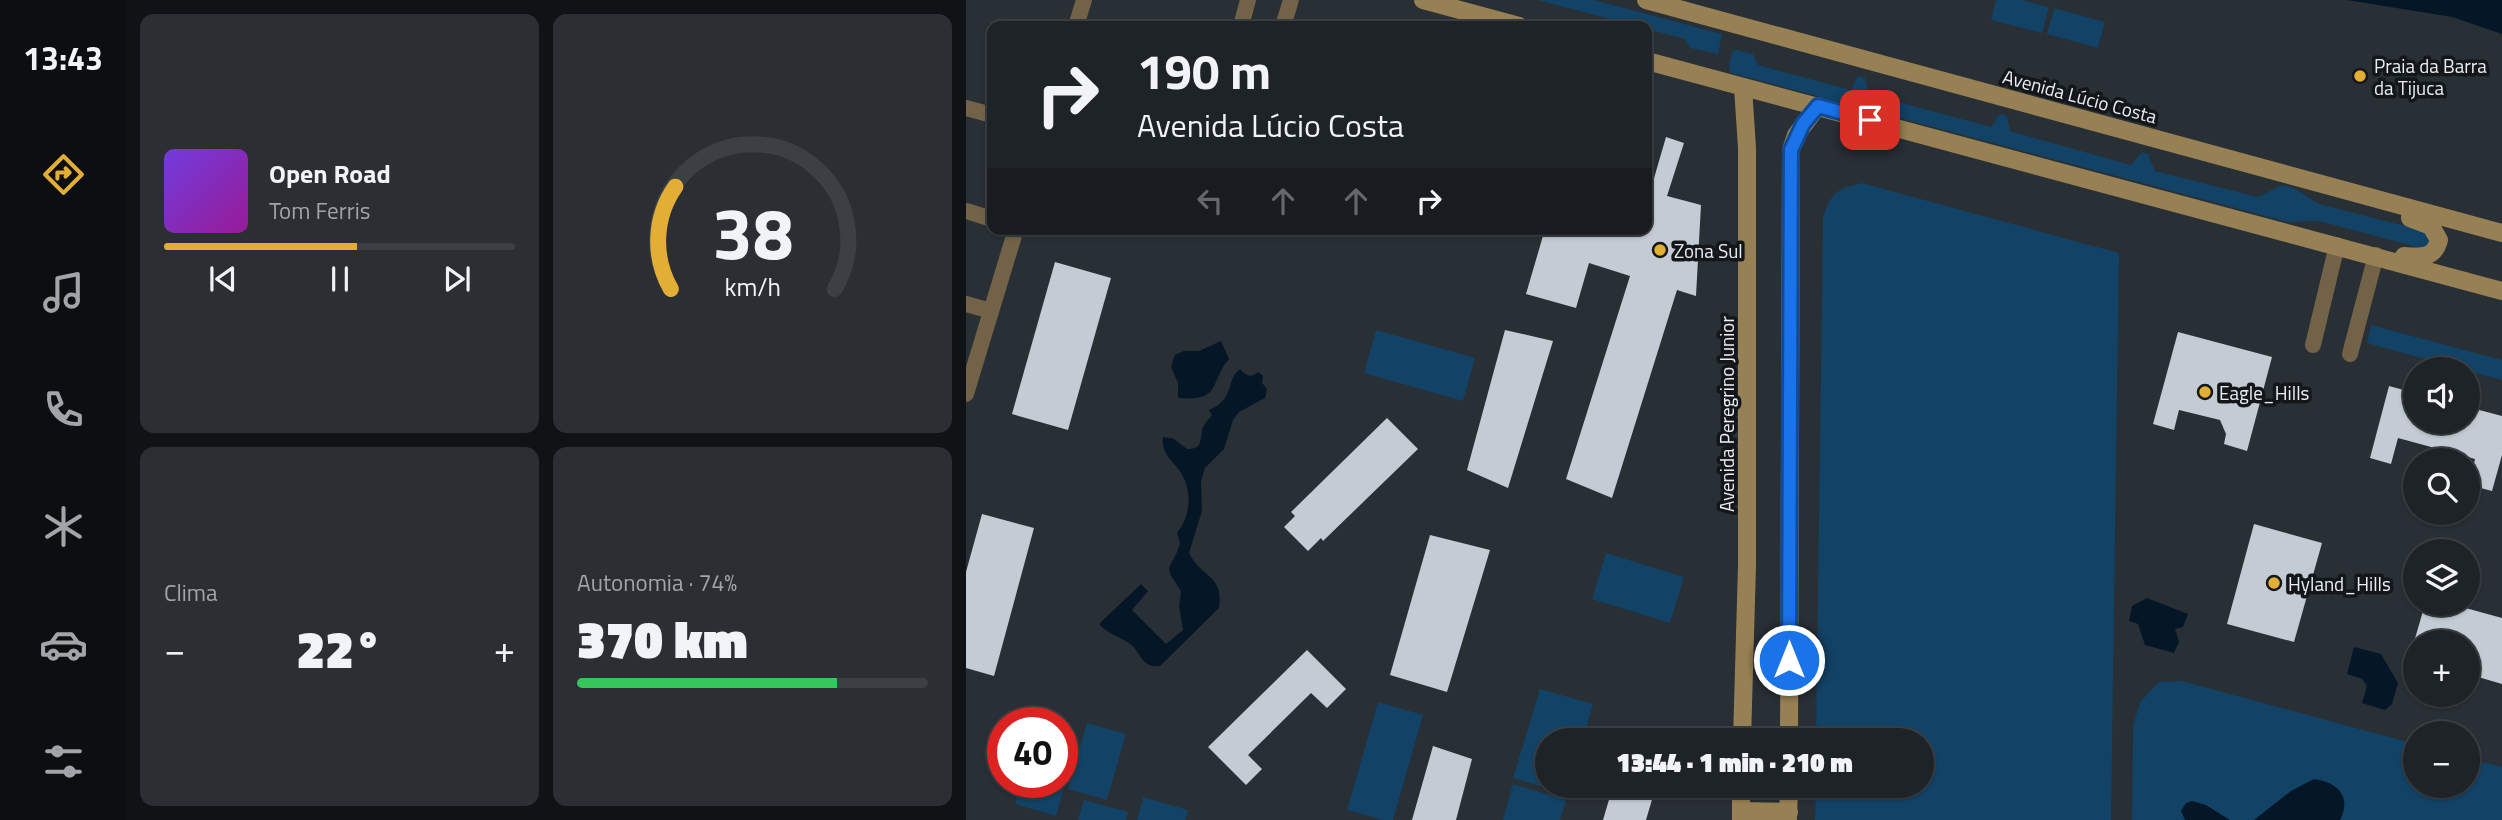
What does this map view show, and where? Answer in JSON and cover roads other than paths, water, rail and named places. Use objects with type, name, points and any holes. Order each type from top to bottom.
[{"type":"main road","points":[[1423,0],[1501,21]]},
{"type":"main road","name":"Avenida Lúcio Costa","points":[[1646,0],[2502,233]]},
{"type":"main road","points":[[1652,62],[2502,290]]},
{"type":"main road","name":"Avenida Peregrino Junior","points":[[1742,728],[1747,565],[1747,148],[1743,87]]},
{"type":"main road","points":[[1789,728],[1791,150],[1803,124],[1818,106]]},
{"type":"main road","points":[[2339,189],[2431,226],[2439,240],[2435,250],[2424,257],[2376,256]]},
{"type":"main road","points":[[1741,815],[1789,816],[1789,798]]},
{"type":"street","points":[[1078,21],[1084,0]]},
{"type":"street","points":[[1242,21],[1248,0]]},
{"type":"street","points":[[1285,21],[1291,0]]},
{"type":"street","points":[[966,108],[987,114]]},
{"type":"street","points":[[966,211],[987,217]]},
{"type":"street","points":[[966,394],[1014,235]]},
{"type":"street","points":[[2313,345],[2337,245]]},
{"type":"street","points":[[2350,354],[2376,256]]},
{"type":"street","points":[[966,304],[991,311]]},
{"type":"place","name":"Praia da Barra da Tijuca","points":[[2360,76]]},
{"type":"place","name":"Zona Sul","points":[[1660,250]]},
{"type":"place","name":"Eagle_Hills","points":[[2205,392]]},
{"type":"place","name":"Hyland_Hills","points":[[2274,583]]}]
